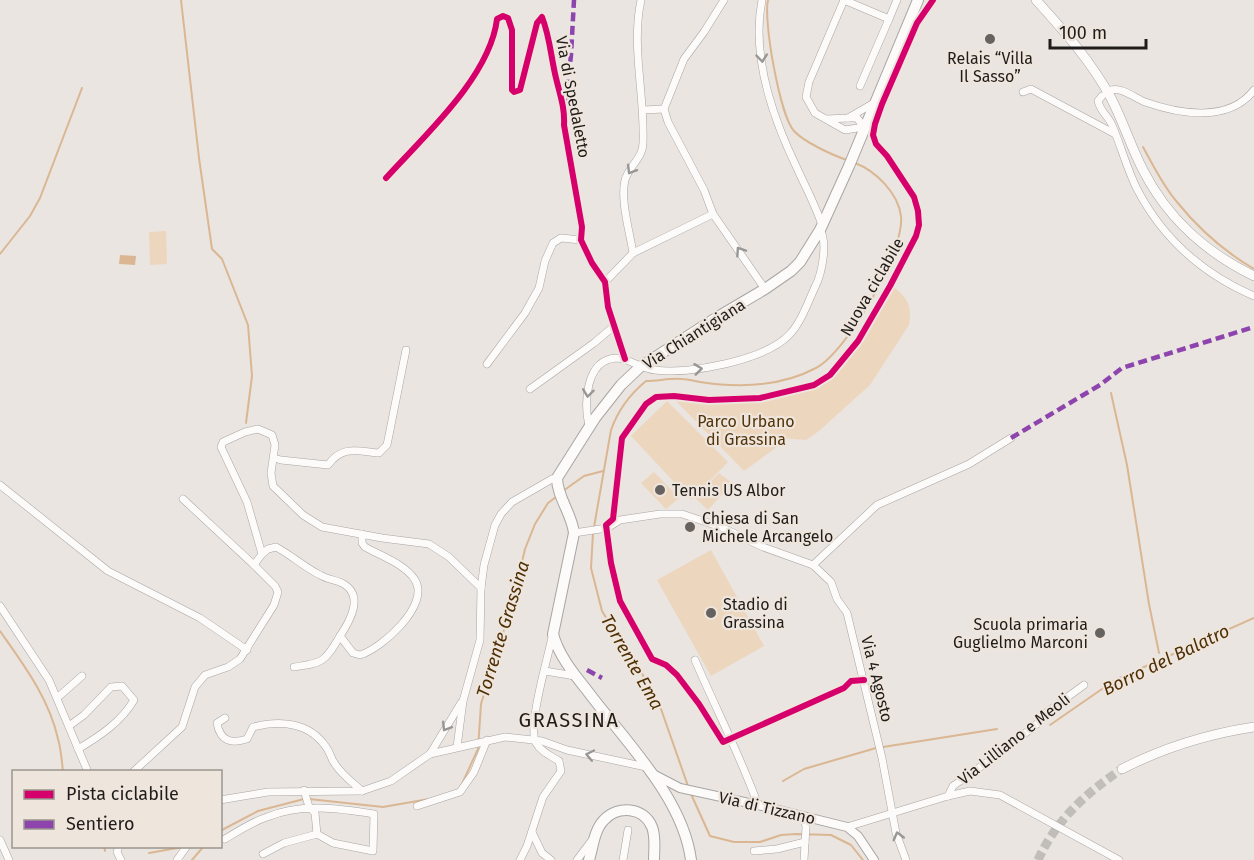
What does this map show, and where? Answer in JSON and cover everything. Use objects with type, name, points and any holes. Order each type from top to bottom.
[{"type":"main road","name":"Via Chiantigiana","points":[[557,482],[589,426],[621,385],[640,367],[791,272],[800,262],[821,228],[844,177],[918,0]]},
{"type":"main road","points":[[1036,0],[1092,66],[1112,99],[1143,170],[1160,199],[1179,224],[1207,248],[1254,276]]},
{"type":"main road","points":[[557,482],[578,533],[553,634],[555,643],[576,676],[647,769],[680,818],[688,839],[691,860]]},
{"type":"main road","points":[[1122,769],[1143,758],[1192,741],[1226,731],[1254,727]]},
{"type":"main road","points":[[589,860],[602,822],[613,814],[628,810],[638,812],[645,817],[653,830],[654,860]]},
{"type":"street","points":[[633,253],[626,214],[625,186],[626,178],[643,151],[639,41],[641,0]]},
{"type":"street","points":[[724,0],[684,59],[664,109],[668,122],[704,190],[713,214],[765,289]]},
{"type":"street","points":[[589,426],[586,414],[591,376],[596,369],[614,358],[625,359],[640,367],[654,370],[679,371],[738,361],[783,341],[791,333],[817,283],[822,267],[824,236],[815,206],[779,126],[763,73],[758,21],[762,0]]},
{"type":"street","points":[[856,149],[851,136],[815,113],[808,104],[807,89],[844,0],[889,19]]},
{"type":"street","points":[[860,86],[897,0]]},
{"type":"street","name":"Via di Spedaletto","points":[[386,178],[462,94],[490,49],[497,19],[503,16],[508,18],[512,30],[512,90],[514,92],[520,90],[537,23],[542,17],[565,111],[564,125],[582,227],[580,240],[605,282],[613,327],[625,359]]},
{"type":"street","points":[[1023,92],[1031,89],[1115,134]]},
{"type":"street","points":[[1111,90],[1119,89],[1136,98],[1163,107],[1209,112],[1234,107],[1254,90]]},
{"type":"street","points":[[1102,96],[1099,106],[1111,123],[1137,189],[1154,218],[1189,258],[1210,273],[1254,296]]},
{"type":"street","points":[[848,118],[874,103]]},
{"type":"street","points":[[643,112],[664,109]]},
{"type":"street","points":[[822,118],[835,120],[856,118],[864,126],[850,130],[842,129]]},
{"type":"street","points":[[815,206],[829,210]]},
{"type":"street","points":[[605,282],[633,253],[713,214]]},
{"type":"street","points":[[487,364],[525,313],[539,288],[545,261],[553,243],[561,238],[580,240]]},
{"type":"street","points":[[530,389],[613,327]]},
{"type":"street","points":[[274,458],[328,465],[335,455],[347,451],[379,453],[387,445],[406,350]]},
{"type":"street","points":[[262,554],[247,502],[221,447],[223,442],[232,437],[258,429],[273,435],[275,445],[271,473],[273,486],[303,515],[322,527],[429,544],[450,557],[481,588]]},
{"type":"street","points":[[578,533],[603,529],[620,520],[660,514],[681,514],[721,526],[771,550],[813,565],[878,505],[969,464],[1011,438]]},
{"type":"street","points":[[457,747],[463,701],[480,640],[481,588],[490,543],[501,514],[512,502],[552,478],[557,482]]},
{"type":"street","points":[[0,485],[108,572],[200,618],[247,650]]},
{"type":"street","points":[[134,770],[182,727],[195,687],[205,675],[228,667],[240,659],[274,605],[278,592],[254,565],[183,499]]},
{"type":"street","points":[[340,636],[353,653],[360,655],[366,653],[378,646],[407,618],[417,601],[418,588],[411,575],[400,566],[365,547],[362,543],[362,534]]},
{"type":"street","points":[[254,565],[268,549],[276,547],[322,576],[343,584],[352,591],[353,612],[330,654],[318,664],[294,667]]},
{"type":"street","name":"Via 4 Agosto","points":[[813,565],[831,582],[837,599],[847,613],[894,811],[896,833],[906,860]]},
{"type":"street","points":[[0,606],[49,680],[88,770]]},
{"type":"street","points":[[520,860],[543,797],[561,771],[558,761],[535,742],[533,723],[553,634]]},
{"type":"street","points":[[695,660],[758,804]]},
{"type":"street","points":[[545,670],[576,676]]},
{"type":"street","points":[[57,698],[82,676]]},
{"type":"street","name":"Via Lilliano e Meoli","points":[[948,796],[953,786],[993,758],[1037,724],[1043,715],[1084,685]]},
{"type":"street","points":[[69,726],[84,715],[111,687],[122,686],[134,699],[128,710],[101,735],[78,749]]},
{"type":"street","points":[[430,754],[463,701]]},
{"type":"street","points":[[225,718],[217,723],[219,730],[229,742],[236,743],[247,739],[253,727],[278,722],[294,724],[320,740],[327,748],[335,766],[362,791]]},
{"type":"street","points":[[222,800],[267,792],[362,791],[391,781],[430,754],[505,737],[542,741],[567,750],[647,769]]},
{"type":"street","points":[[417,806],[460,792],[474,772],[484,740]]},
{"type":"street","name":"Via di Tizzano","points":[[647,769],[680,788],[758,804],[847,827]]},
{"type":"street","points":[[847,827],[894,811],[970,791],[1000,795],[1119,860]]},
{"type":"street","points":[[305,792],[309,805],[315,813],[317,834]]},
{"type":"street","points":[[225,838],[266,817],[309,805],[374,814],[373,851],[333,843],[317,834],[284,843],[263,854]]},
{"type":"street","points":[[804,816],[806,827],[804,860]]},
{"type":"street","points":[[847,827],[858,836],[874,860]]},
{"type":"street","points":[[623,860],[628,830]]},
{"type":"street","points":[[532,832],[542,853],[551,860]]},
{"type":"street","points":[[577,860],[596,836]]},
{"type":"street","points":[[0,840],[9,860]]},
{"type":"street","points":[[754,851],[777,849],[805,841]]},
{"type":"green space","points":[[166,231],[167,264],[150,265],[149,232]]},
{"type":"green space","name":"Parco Urbano di Grassina","points":[[893,286],[908,303],[909,325],[870,385],[806,440],[780,438],[781,444],[744,471],[673,398],[705,401],[753,399],[785,394],[821,384],[837,372],[856,350]]},
{"type":"green space","points":[[667,401],[728,462],[691,500],[631,436]]},
{"type":"green space","name":"Tennis US Albor","points":[[654,472],[679,498],[666,509],[641,483]]},
{"type":"green space","name":"Tennis US Albor","points":[[719,473],[732,483],[708,510],[695,498]]},
{"type":"green space","name":"Stadio di Grassina","points":[[711,550],[764,646],[711,676],[657,580]]},
{"type":"shaded area","points":[[120,255],[136,256],[135,265],[119,264]]},
{"type":"waterway","points":[[181,0],[212,249],[222,259],[248,325],[252,376],[246,423]]},
{"type":"waterway","name":"Torrente Ema","points":[[768,0],[770,46],[778,88],[789,122],[794,131],[804,139],[826,152],[847,160]]},
{"type":"waterway","points":[[0,254],[30,216],[40,198],[82,88]]},
{"type":"waterway","points":[[1143,147],[1167,189],[1185,212],[1222,247],[1254,269]]},
{"type":"waterway","name":"Torrente Ema","points":[[594,527],[611,430],[625,403],[646,381],[684,379],[715,384],[744,385],[788,379],[816,368],[829,358],[858,322],[872,299],[894,252],[900,232],[901,216],[896,199],[885,184],[871,171],[855,163]]},
{"type":"waterway","points":[[1111,393],[1127,465],[1159,653]]},
{"type":"waterway","name":"Torrente Grassina","points":[[563,491],[584,476],[603,471]]},
{"type":"waterway","name":"Torrente Grassina","points":[[461,786],[478,749],[481,704],[512,604],[525,549],[535,524],[548,503],[556,497]]},
{"type":"waterway","name":"Torrente Ema","points":[[593,533],[591,568],[602,611],[626,650],[632,655],[661,709],[688,786]]},
{"type":"waterway","name":"Borro del Balatro","points":[[1050,725],[1115,680],[1254,618]]},
{"type":"waterway","points":[[0,631],[18,656],[48,709],[59,743],[63,770]]},
{"type":"waterway","name":"Borro del Balatro","points":[[883,747],[997,729]]},
{"type":"waterway","name":"Borro del Balatro","points":[[783,781],[804,769],[876,748]]},
{"type":"waterway","name":"Torrente Ema","points":[[691,794],[710,836],[734,842],[760,842],[781,835],[831,835],[851,845],[863,860]]},
{"type":"waterway","name":"Torrente Grassina","points":[[222,830],[258,811],[304,799]]},
{"type":"waterway","name":"Torrente Grassina","points":[[309,799],[383,807],[429,799]]},
{"type":"waterway","points":[[149,853],[177,848]]},
{"type":"waterway","name":"Torrente Grassina","points":[[192,860],[202,848]]},
{"type":"tunnel","points":[[1038,860],[1054,832],[1073,808],[1122,769]]},
{"type":"marked path","points":[[566,102],[574,0]]},
{"type":"marked path","points":[[1011,438],[1100,385],[1122,368],[1254,327]]},
{"type":"marked path","points":[[587,670],[602,678]]},
{"type":"cycle path","name":"Nuova ciclabile","points":[[864,680],[851,681],[844,688],[723,742],[677,675],[666,665],[652,659],[620,601],[611,563],[606,525],[613,519],[622,438],[646,404],[656,397],[674,396],[709,400],[760,398],[814,385],[830,375],[858,341],[890,286],[916,236],[919,225],[914,197],[887,156],[876,144],[873,135],[882,104],[917,23],[933,0]]},
{"type":"cycle path","points":[[386,178],[436,125],[469,84],[492,41],[497,19],[503,16],[508,18],[512,30],[512,90],[514,92],[520,90],[537,23],[542,17],[563,107],[564,125],[582,227],[581,240],[592,263],[605,282],[608,307],[625,359]]},
{"type":"place","name":"Relais “Villa Il Sasso”","points":[[990,39]]},
{"type":"place","name":"Tennis US Albor","points":[[660,490]]},
{"type":"place","name":"Chiesa di San Michele Arcangelo","points":[[690,527]]},
{"type":"place","name":"Stadio di Grassina","points":[[711,613]]},
{"type":"place","name":"Scuola primaria Guglielmo Marconi","points":[[1100,633]]},
{"type":"district","name":"GRASSINA","points":[[569,720]]}]
